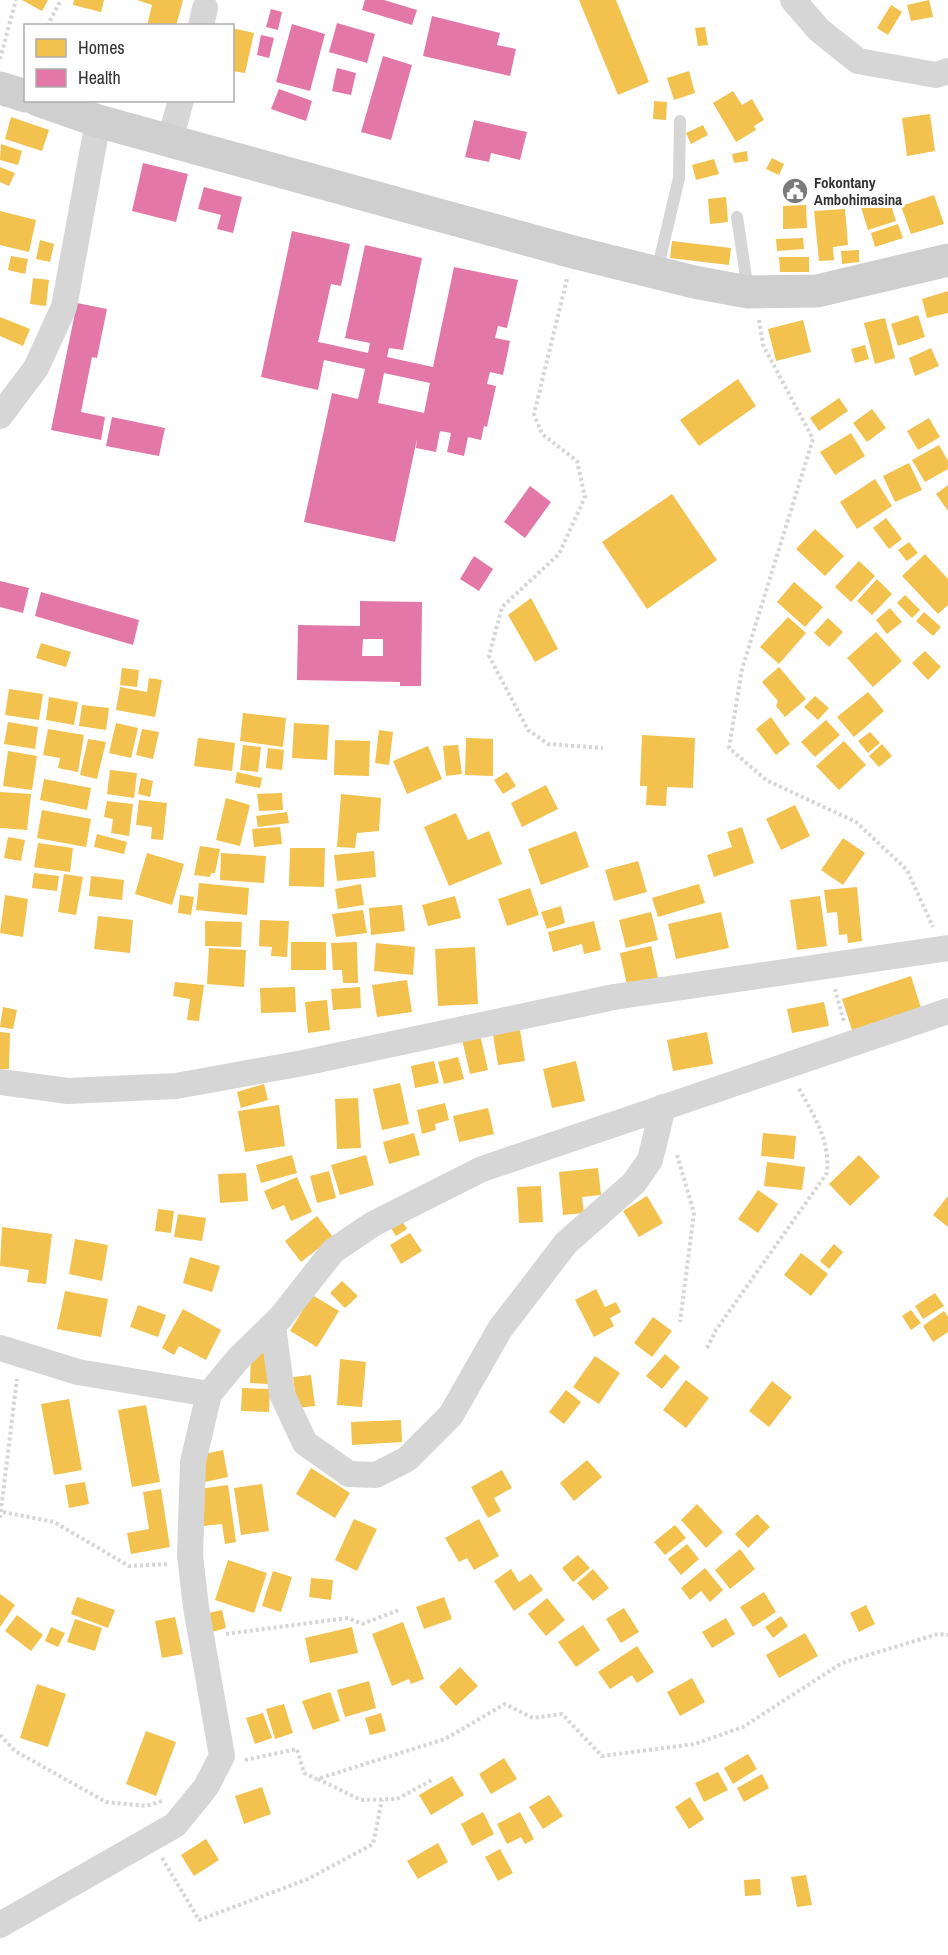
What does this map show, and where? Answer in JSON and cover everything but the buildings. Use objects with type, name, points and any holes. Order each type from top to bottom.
[{"type":"main road","points":[[0,88],[24,95]]},
{"type":"main road","points":[[44,102],[98,121],[573,252],[656,273],[752,292],[817,291],[948,260]]},
{"type":"street","points":[[793,0],[819,30],[858,62],[936,75],[948,71]]},
{"type":"street","points":[[170,140],[180,102]]},
{"type":"street","points":[[0,416],[36,368],[64,307],[98,121]]},
{"type":"street","points":[[0,1082],[68,1091],[176,1086],[303,1063],[614,997],[946,948]]},
{"type":"street","points":[[0,1925],[175,1825],[206,1787],[222,1756],[191,1563],[193,1462],[209,1394],[238,1359],[273,1326],[333,1251],[373,1224],[482,1168],[948,1011]]},
{"type":"street","points":[[273,1326],[282,1394],[305,1443],[349,1474],[376,1475],[407,1459],[451,1415],[500,1329],[566,1243],[634,1184],[650,1160],[663,1107]]},
{"type":"street","points":[[10,1351],[78,1372],[209,1394]]},
{"type":"lane","points":[[656,273],[679,178],[680,121]]},
{"type":"lane","points":[[737,217],[752,292]]},
{"type":"path","points":[[0,59],[16,0]]},
{"type":"path","points":[[48,24],[61,0]]},
{"type":"path","points":[[573,252],[534,414],[542,434],[577,461],[585,497],[559,554],[502,607],[489,656],[528,730],[548,744],[603,748]]},
{"type":"path","points":[[752,292],[763,345],[813,439],[742,669],[729,748],[766,780],[856,822],[907,870],[946,948]]},
{"type":"path","points":[[830,965],[850,1043]]},
{"type":"path","points":[[707,1348],[716,1330],[827,1173],[829,1154],[821,1131],[786,1065]]},
{"type":"path","points":[[676,1149],[694,1213],[680,1322]]},
{"type":"path","points":[[0,1518],[3,1512],[7,1453],[10,1351]]},
{"type":"path","points":[[3,1512],[54,1522],[129,1566],[191,1563]]},
{"type":"path","points":[[201,1636],[348,1618],[362,1624],[399,1610]]},
{"type":"path","points":[[317,1779],[445,1739],[505,1704],[533,1718],[562,1714],[602,1756],[695,1744],[743,1727],[842,1663],[938,1634],[948,1635]]},
{"type":"path","points":[[0,1735],[15,1751],[106,1802],[146,1806],[166,1800]]},
{"type":"path","points":[[222,1756],[232,1763],[297,1749],[304,1773],[360,1800],[397,1799],[432,1780]]},
{"type":"path","points":[[152,1839],[199,1920],[308,1879],[373,1845],[382,1800]]},
{"type":"place","name":"Fokontany Ambohimasina","points":[[795,191]]}]
